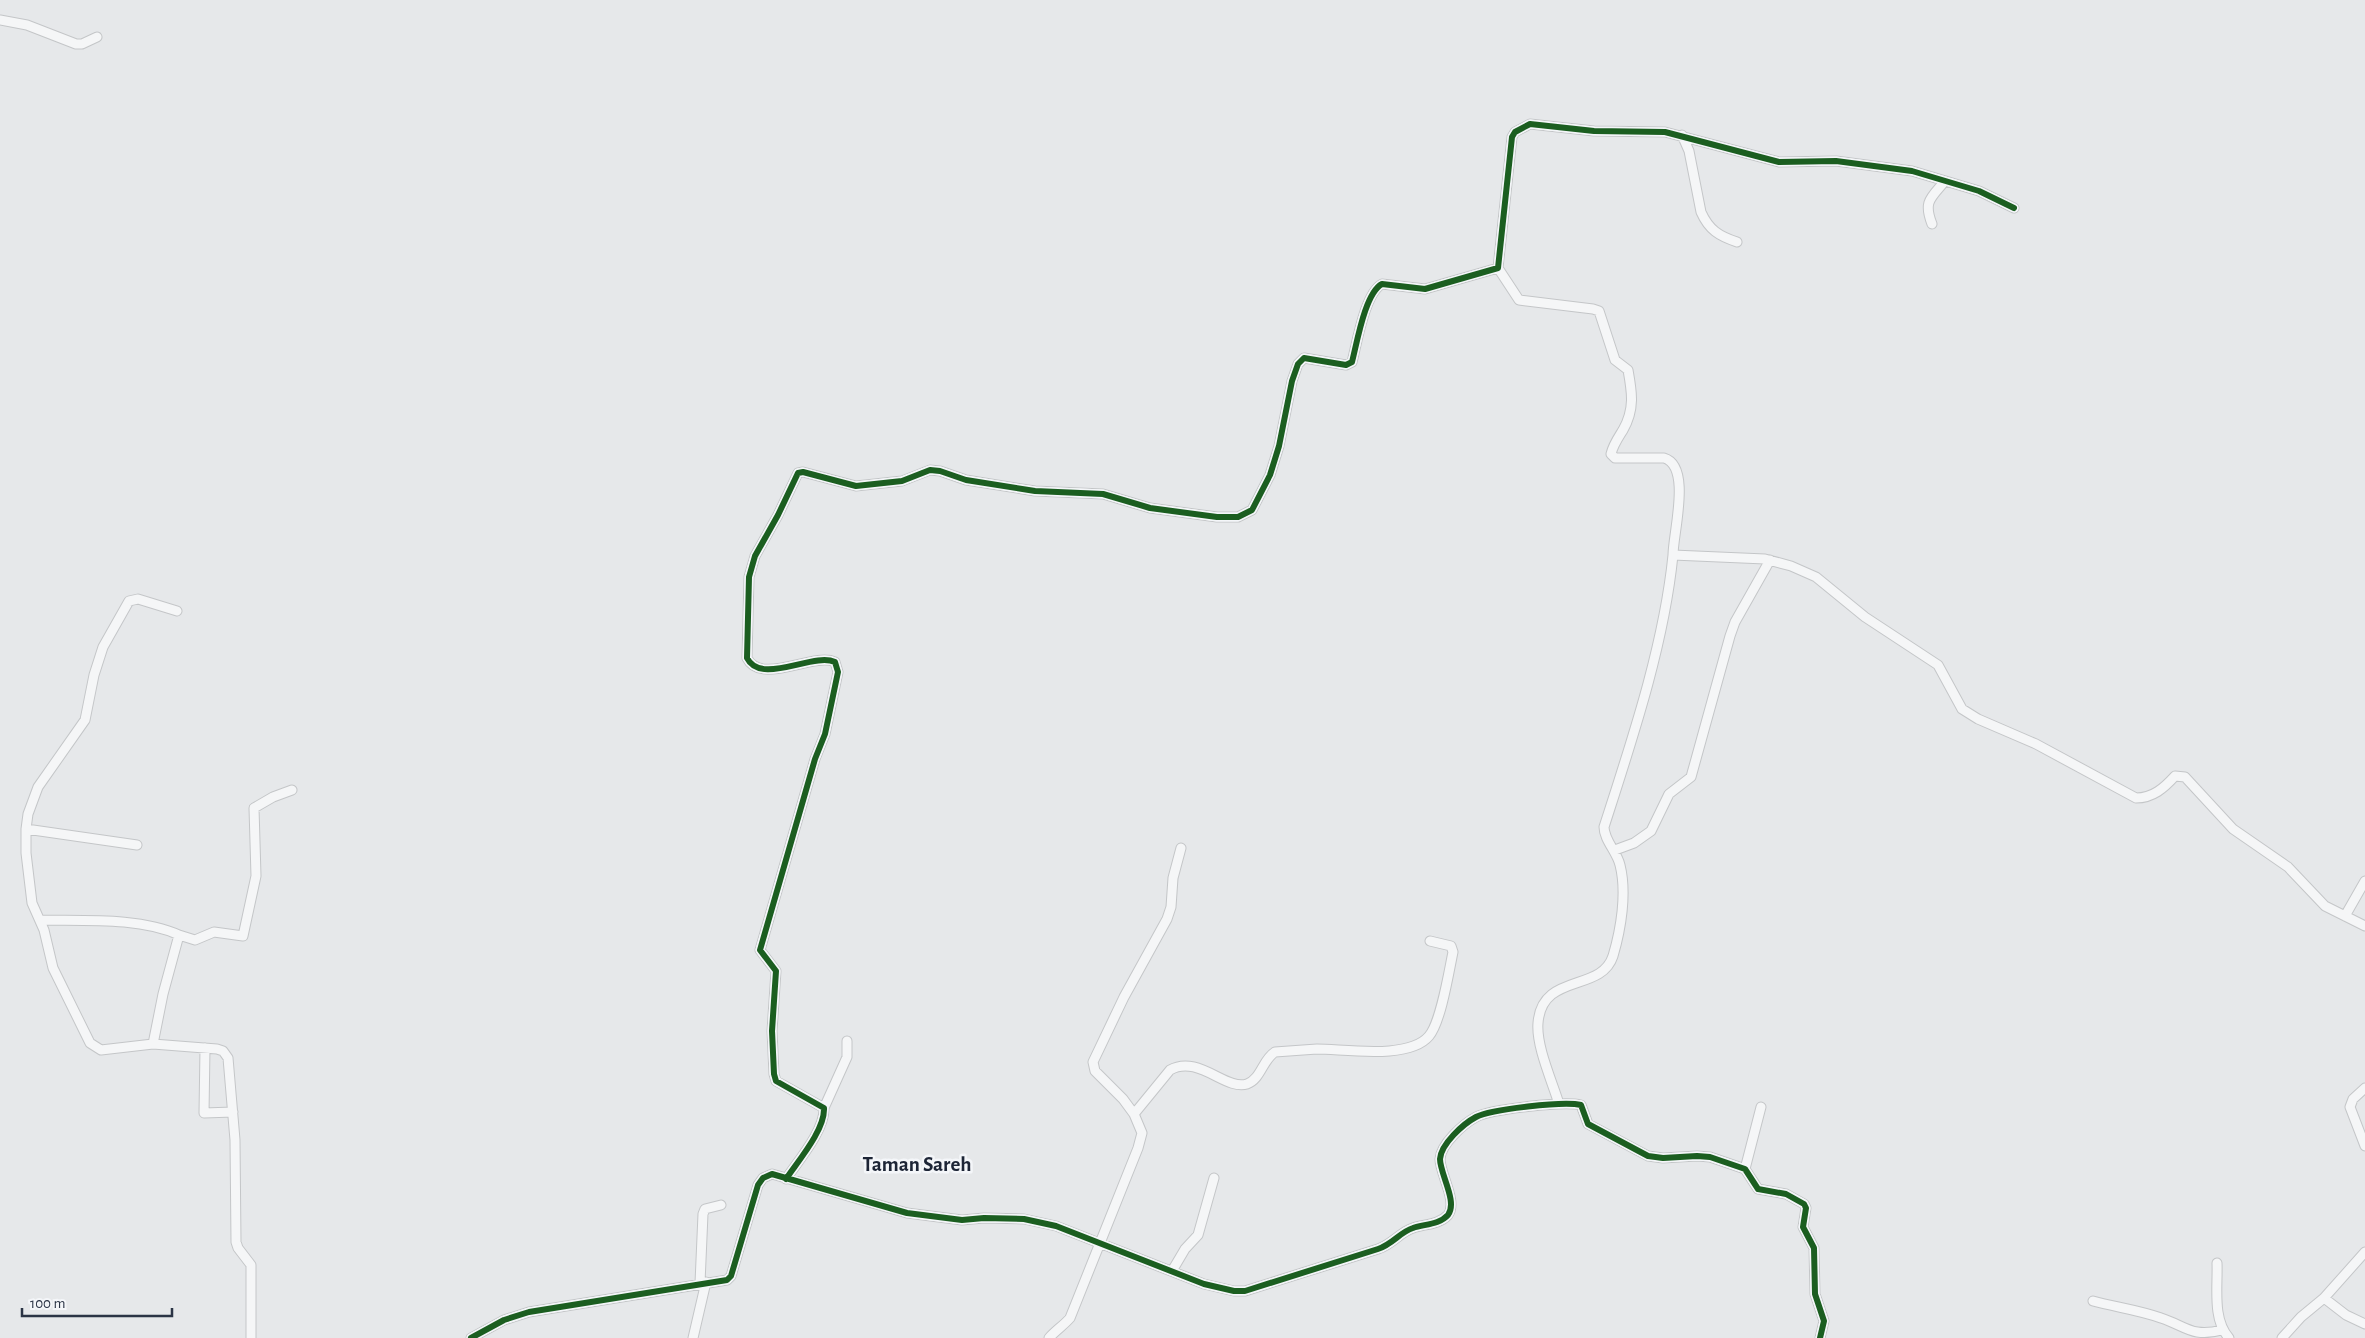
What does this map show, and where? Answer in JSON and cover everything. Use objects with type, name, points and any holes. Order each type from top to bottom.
[{"type":"street","points":[[0,20],[27,25],[76,44],[82,44],[97,37]]},
{"type":"street","points":[[1559,1104],[1539,1038],[1538,1024],[1541,1008],[1548,997],[1559,988],[1592,977],[1606,968],[1612,958],[1622,912],[1623,892],[1621,866],[1604,827],[1626,758],[1656,649],[1669,592],[1679,492],[1676,468],[1668,459],[1624,459],[1614,458],[1611,454],[1614,444],[1630,416],[1633,400],[1628,370],[1615,360],[1599,311],[1519,300],[1498,268],[1509,152],[1514,132],[1530,124],[1594,131],[1651,131],[1682,135],[1779,162],[1836,161],[1912,171],[1979,191],[2014,208]]},
{"type":"street","points":[[1682,135],[1689,152],[1701,212],[1705,222],[1712,231],[1737,242]]},
{"type":"street","points":[[1932,224],[1927,211],[1928,204],[1945,180]]},
{"type":"street","points":[[824,1108],[776,1081],[772,1031],[776,971],[760,950],[815,759],[825,734],[838,672],[834,662],[825,659],[780,668],[767,668],[754,665],[747,658],[749,577],[755,556],[778,516],[795,476],[803,472],[856,486],[902,481],[930,470],[940,471],[966,480],[1035,491],[1104,494],[1150,508],[1217,516],[1238,516],[1252,510],[1270,475],[1279,446],[1292,381],[1300,360],[1304,358],[1346,365],[1352,362],[1370,299],[1382,284],[1425,289],[1439,287],[1498,268]]},
{"type":"street","points":[[1672,554],[1770,560],[1791,566],[1816,577],[1865,617],[1938,665],[1962,709],[1978,719],[2036,744],[2136,798],[2145,798],[2163,789],[2175,776],[2185,777],[2233,829],[2288,867],[2325,906],[2365,926]]},
{"type":"street","points":[[1615,850],[1634,843],[1651,831],[1669,794],[1691,777],[1735,622],[1770,560]]},
{"type":"street","points":[[177,611],[138,599],[129,601],[103,647],[94,675],[85,720],[38,787],[28,814],[26,853],[32,903],[40,920],[55,974],[90,1043],[101,1050],[153,1044],[205,1048],[223,1051],[228,1058],[233,1112],[236,1242],[238,1248],[251,1264],[251,1338]]},
{"type":"street","points":[[40,920],[105,922],[146,926],[195,940],[214,932],[243,936],[256,876],[254,808],[273,797],[292,790]]},
{"type":"street","points":[[26,829],[137,844]]},
{"type":"street","points":[[1049,1338],[1054,1331],[1061,1329],[1070,1318],[1141,1137],[1134,1114],[1124,1099],[1095,1072],[1093,1062],[1124,998],[1167,919],[1171,907],[1173,878],[1181,848]]},
{"type":"street","points":[[2345,916],[2365,881]]},
{"type":"street","points":[[153,1044],[163,994],[179,935]]},
{"type":"street","points":[[1134,1114],[1170,1070],[1178,1065],[1188,1065],[1238,1085],[1248,1084],[1275,1052],[1318,1049],[1385,1052],[1406,1048],[1429,1037],[1439,1012],[1453,952],[1451,946],[1430,941]]},
{"type":"street","points":[[786,1179],[822,1123],[824,1108],[847,1057],[848,1041]]},
{"type":"street","points":[[205,1048],[204,1113],[233,1112]]},
{"type":"street","points":[[2365,1088],[2353,1099],[2350,1107],[2365,1146]]},
{"type":"street","points":[[471,1338],[504,1320],[529,1312],[727,1280],[731,1276],[760,1182],[772,1174],[907,1213],[962,1220],[984,1218],[1024,1219],[1056,1226],[1204,1284],[1234,1291],[1245,1291],[1389,1245],[1406,1231],[1441,1220],[1448,1215],[1450,1201],[1440,1158],[1444,1149],[1464,1125],[1478,1116],[1559,1104],[1581,1105],[1588,1124],[1617,1138],[1642,1154],[1663,1158],[1710,1157],[1745,1169],[1758,1188],[1786,1194],[1796,1198],[1805,1206],[1803,1227],[1814,1248],[1815,1294],[1824,1321],[1820,1338]]},
{"type":"street","points":[[1745,1169],[1761,1107]]},
{"type":"street","points":[[1172,1271],[1185,1249],[1198,1235],[1214,1178]]},
{"type":"street","points":[[693,1338],[703,1283],[703,1214],[705,1209],[721,1205]]},
{"type":"street","points":[[2282,1338],[2301,1317],[2324,1298],[2365,1252]]},
{"type":"street","points":[[2217,1263],[2219,1320],[2222,1330],[2229,1338]]},
{"type":"street","points":[[2324,1298],[2346,1315],[2365,1324]]},
{"type":"street","points":[[2093,1301],[2162,1318],[2188,1332],[2210,1335],[2222,1330]]},
{"type":"cycle path","points":[[786,1179],[816,1135],[823,1117],[824,1108],[776,1081],[772,1031],[776,971],[760,950],[815,759],[825,734],[838,672],[835,662],[825,660],[775,669],[764,669],[754,666],[747,658],[749,577],[755,556],[778,515],[798,473],[803,472],[856,486],[902,481],[930,470],[940,471],[966,480],[1035,491],[1103,494],[1150,508],[1217,517],[1238,517],[1252,510],[1270,475],[1279,446],[1292,381],[1298,364],[1304,358],[1346,365],[1352,362],[1366,308],[1376,289],[1382,284],[1425,289],[1498,268],[1512,137],[1515,132],[1530,124],[1594,131],[1665,132],[1779,162],[1836,161],[1912,171],[1979,191],[2014,208]]},
{"type":"cycle path","points":[[471,1338],[504,1320],[529,1312],[727,1280],[731,1276],[758,1185],[763,1178],[772,1174],[907,1213],[962,1220],[984,1218],[1024,1219],[1056,1226],[1204,1284],[1234,1291],[1245,1291],[1378,1249],[1408,1230],[1444,1218],[1451,1209],[1451,1203],[1441,1165],[1441,1153],[1448,1141],[1465,1124],[1476,1117],[1496,1111],[1560,1104],[1581,1105],[1588,1124],[1648,1156],[1663,1158],[1710,1157],[1745,1169],[1758,1189],[1786,1194],[1804,1204],[1806,1208],[1803,1227],[1814,1248],[1815,1294],[1824,1321],[1820,1338]]},
{"type":"district","name":"Taman Sareh","points":[[917,1164]]}]
